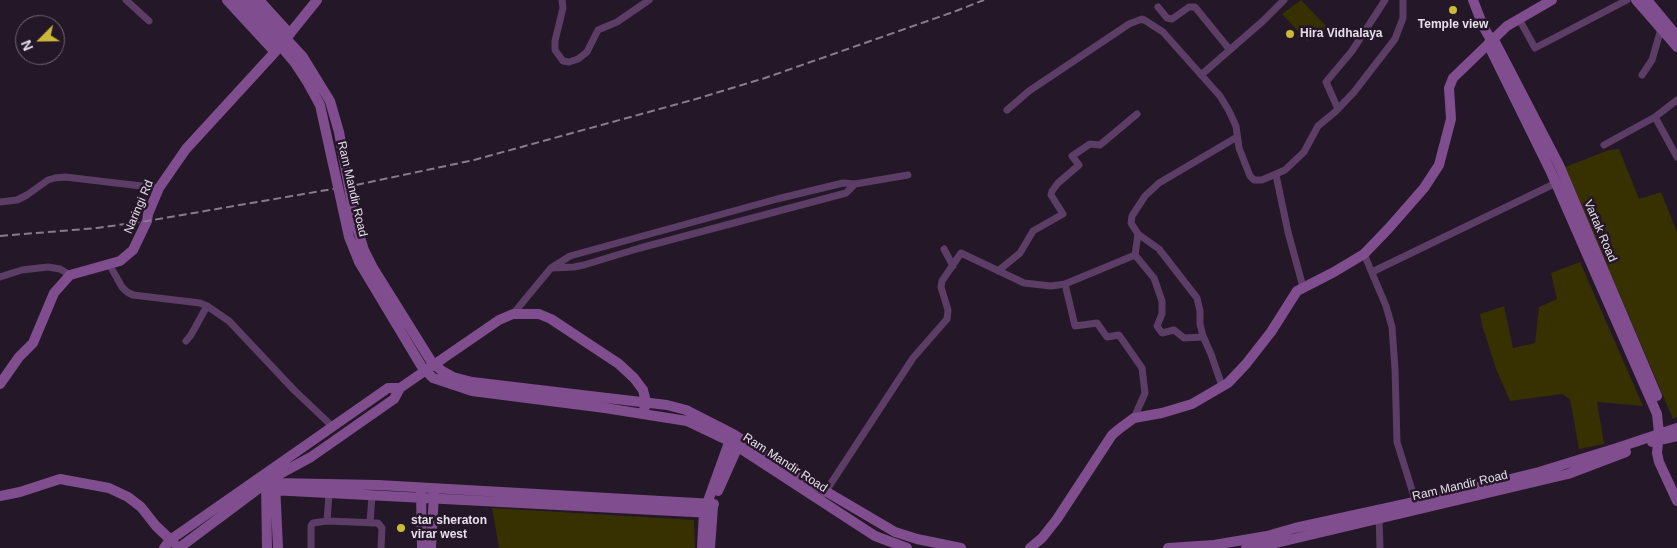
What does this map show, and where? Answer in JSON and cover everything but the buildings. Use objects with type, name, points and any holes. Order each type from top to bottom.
[{"type":"street","points":[[126,0],[149,22]]},
{"type":"street","points":[[226,0],[275,52]]},
{"type":"street","name":"Ram Mandir Road","points":[[238,0],[295,63],[320,104],[349,237],[359,262],[422,367],[433,378],[472,391],[606,403],[643,414],[687,421],[735,441],[875,536],[907,548]]},
{"type":"street","points":[[250,0],[303,57],[330,101],[339,132],[355,221],[364,250],[373,268],[431,360],[442,371],[454,377],[472,382],[606,403],[646,402],[686,410],[735,441],[826,491],[895,532],[917,539],[961,548]]},
{"type":"street","points":[[260,0],[290,34]]},
{"type":"street","name":"Naringi Rd","points":[[70,275],[120,261],[133,250],[148,221],[148,214],[159,188],[186,149],[275,52],[317,0]]},
{"type":"street","points":[[562,0],[563,8],[555,50],[564,61],[570,62],[587,52],[598,30],[617,22],[648,0]]},
{"type":"street","points":[[1201,75],[1263,21],[1284,0]]},
{"type":"street","points":[[1338,109],[1327,84],[1328,78],[1352,51],[1385,0]]},
{"type":"street","points":[[1007,110],[1029,91],[1129,24],[1139,20],[1146,21],[1163,32],[1220,96],[1230,111],[1236,126],[1239,148],[1250,176],[1254,180],[1259,181],[1285,170],[1304,152],[1318,126],[1338,109],[1355,90],[1395,39],[1403,18],[1403,0]]},
{"type":"street","name":"Vartak Road","points":[[1473,0],[1483,26],[1559,165],[1664,412],[1661,436]]},
{"type":"street","points":[[1037,548],[1112,435],[1134,418],[1162,413],[1192,404],[1228,383],[1246,364],[1271,332],[1293,295],[1303,287],[1334,272],[1364,254],[1389,228],[1424,188],[1439,165],[1451,119],[1448,88],[1450,83],[1507,26],[1552,0]]},
{"type":"street","points":[[1519,19],[1534,48],[1627,0]]},
{"type":"street","points":[[1636,0],[1677,48]]},
{"type":"street","points":[[1647,0],[1677,36]]},
{"type":"street","points":[[1158,7],[1168,18],[1172,19],[1189,7],[1195,7],[1230,50]]},
{"type":"street","points":[[1642,75],[1652,60],[1661,29]]},
{"type":"street","name":"Vartak Road","points":[[1491,41],[1556,182],[1657,414],[1661,436]]},
{"type":"street","points":[[1604,145],[1655,117],[1677,100]]},
{"type":"street","points":[[998,271],[1020,253],[1033,231],[1063,214],[1051,195],[1052,190],[1058,183],[1079,165],[1072,156],[1090,144],[1100,145],[1137,114]]},
{"type":"street","points":[[1655,117],[1677,157]]},
{"type":"street","points":[[1222,386],[1203,337],[1197,298],[1159,249],[1138,234],[1130,223],[1132,216],[1145,196],[1159,183],[1237,136]]},
{"type":"street","points":[[1276,174],[1288,232],[1303,287]]},
{"type":"street","points":[[513,314],[551,268],[570,256],[843,183],[855,184],[908,176]]},
{"type":"street","points":[[0,202],[16,200],[27,195],[48,180],[65,177],[159,188]]},
{"type":"street","points":[[1372,272],[1556,182]]},
{"type":"street","points":[[551,268],[574,268],[846,193],[855,184]]},
{"type":"street","points":[[725,214],[728,224]]},
{"type":"street","points":[[1138,234],[1135,255],[1154,278],[1162,301],[1162,314],[1157,326],[1162,332],[1174,330],[1184,338],[1203,337]]},
{"type":"street","points":[[944,249],[953,266]]},
{"type":"street","points":[[820,500],[912,358],[947,319],[948,310],[941,287],[942,281],[962,253],[1024,283],[1051,286],[1065,284],[1135,255]]},
{"type":"street","points":[[1364,254],[1386,306],[1392,327],[1395,369],[1396,442],[1417,505]]},
{"type":"street","points":[[109,264],[122,287],[133,295],[144,298],[191,301],[207,306],[229,321],[294,390],[332,426]]},
{"type":"street","points":[[0,277],[22,270],[48,267],[60,269],[70,275],[54,293],[33,343],[19,357],[0,384]]},
{"type":"street","points":[[1065,284],[1070,312],[1075,326],[1097,323],[1107,337],[1118,335],[1142,368],[1145,393],[1134,418]]},
{"type":"street","points":[[186,341],[207,306]]},
{"type":"street","points":[[167,544],[311,457],[394,400],[400,388],[499,320],[513,314],[540,314],[551,319],[619,364],[634,378],[643,390],[646,402],[643,414]]},
{"type":"street","points":[[0,496],[20,492],[60,479],[109,488],[128,497],[141,507],[167,544],[180,548],[270,481],[332,426],[388,388],[400,388]]},
{"type":"street","points":[[1661,436],[1677,428]]},
{"type":"street","points":[[1661,436],[1667,463],[1677,486]]},
{"type":"street","points":[[1661,436],[1659,462],[1677,501]]},
{"type":"street","name":"Ram Mandir Road","points":[[1378,514],[1568,474],[1661,436],[1677,436]]},
{"type":"street","points":[[702,548],[709,508],[735,441]]},
{"type":"street","points":[[270,481],[378,485],[434,494],[709,508]]},
{"type":"street","points":[[270,481],[329,494],[372,496],[421,493]]},
{"type":"street","points":[[267,548],[270,481]]},
{"type":"street","points":[[270,481],[278,548]]},
{"type":"street","points":[[421,493],[422,548]]},
{"type":"street","points":[[327,521],[329,494]]},
{"type":"street","points":[[431,548],[434,494]]},
{"type":"street","points":[[370,522],[372,496]]},
{"type":"street","points":[[709,508],[710,548]]},
{"type":"street","points":[[1246,548],[1276,542],[1378,514],[1380,548]]},
{"type":"street","points":[[311,548],[311,526],[313,523],[327,521],[378,523],[382,528],[381,548]]},
{"type":"street","points":[[1030,548],[1042,538]]},
{"type":"street","points":[[1168,548],[1224,543],[1276,542]]},
{"type":"shaded area","points":[[1301,0],[1328,28],[1307,41],[1282,14]]},
{"type":"shaded area","points":[[1619,149],[1639,199],[1661,192],[1677,232],[1677,417],[1673,419],[1565,167],[1609,150]]},
{"type":"shaded area","points":[[1580,262],[1643,406],[1597,402],[1604,444],[1579,449],[1570,399],[1562,394],[1510,401],[1496,369],[1480,314],[1504,306],[1513,348],[1535,343],[1539,307],[1557,299],[1551,273]]},
{"type":"shaded area","points":[[492,508],[694,520],[695,548],[499,548]]},
{"type":"railway","points":[[0,236],[97,228],[147,221],[356,185],[474,160],[765,78],[984,0]]},
{"type":"place","name":"Temple view","points":[[1453,10]]},
{"type":"place","name":"Hira Vidhalaya","points":[[1290,34]]},
{"type":"place","name":"star sheraton virar west","points":[[401,528]]}]
